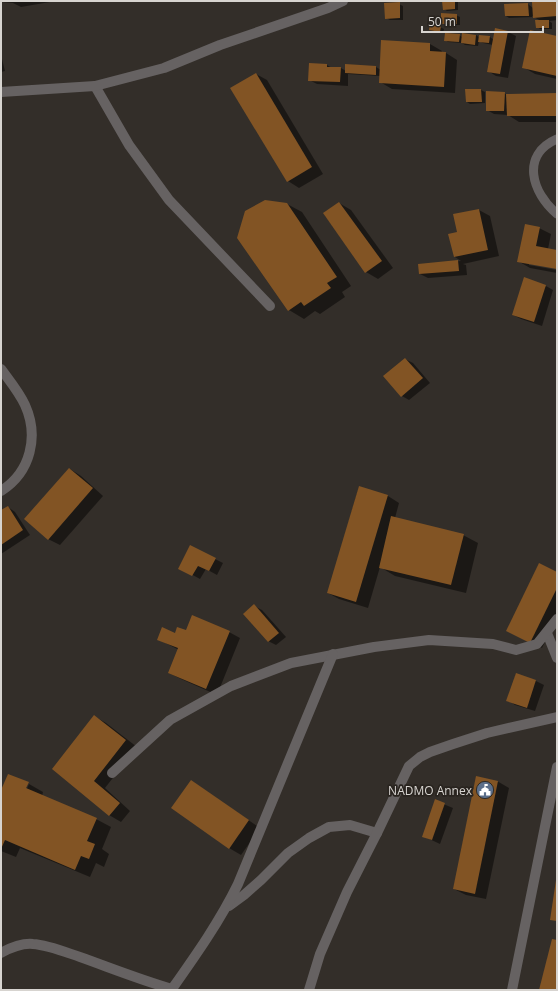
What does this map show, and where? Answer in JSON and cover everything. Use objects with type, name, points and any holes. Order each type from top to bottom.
[{"type":"street","points":[[1,92],[95,86],[164,68],[220,45],[328,8],[343,1]]},
{"type":"street","points":[[95,86],[129,145],[169,200],[270,306]]},
{"type":"street","points":[[1,369],[25,404],[33,433],[24,468],[7,487],[1,491]]},
{"type":"street","points":[[112,774],[170,720],[231,686],[291,662],[333,654],[429,640],[493,644],[516,650],[537,644],[557,620]]},
{"type":"street","points":[[547,633],[557,658]]},
{"type":"street","points":[[1,953],[10,947],[32,944],[63,951],[109,967],[140,980],[172,990],[204,944],[226,908],[238,884],[276,796],[333,654]]},
{"type":"street","points":[[309,990],[320,954],[341,906],[409,766],[420,757],[430,752],[487,733],[557,717]]},
{"type":"street","points":[[512,990],[557,767]]},
{"type":"street","points":[[226,908],[249,890],[288,853],[308,838],[329,827],[350,825],[377,833]]},
{"type":"lane","points":[[557,139],[550,142],[540,150],[534,163],[532,176],[539,193],[548,207],[557,214]]},
{"type":"building","points":[[442,1],[455,1],[455,9],[443,10]]},
{"type":"building","points":[[557,1],[557,16],[533,18],[532,2]]},
{"type":"building","points":[[400,2],[400,18],[385,19],[384,3]]},
{"type":"building","points":[[528,3],[529,16],[505,16],[504,4]]},
{"type":"building","points":[[441,13],[457,14],[457,24],[441,24]]},
{"type":"building","points":[[535,20],[549,20],[549,28],[536,28]]},
{"type":"building","points":[[430,24],[441,26],[440,32],[429,30]]},
{"type":"building","points":[[495,28],[508,31],[500,74],[487,72]]},
{"type":"building","points":[[530,30],[557,36],[557,76],[522,68]]},
{"type":"building","points":[[445,33],[460,34],[459,42],[444,41]]},
{"type":"building","points":[[462,33],[476,35],[475,45],[461,43]]},
{"type":"building","points":[[479,35],[490,36],[489,43],[478,42]]},
{"type":"building","points":[[381,40],[430,43],[430,51],[446,52],[444,87],[379,83]]},
{"type":"building","points":[[309,63],[327,64],[327,67],[341,67],[340,82],[308,81]]},
{"type":"building","points":[[345,64],[376,66],[376,75],[345,73]]},
{"type":"building","points":[[256,73],[312,167],[287,182],[230,88]]},
{"type":"building","points":[[465,89],[481,89],[482,102],[466,102]]},
{"type":"building","points":[[486,91],[505,92],[504,111],[486,111]]},
{"type":"building","points":[[557,93],[557,116],[507,116],[506,94]]},
{"type":"building","points":[[265,200],[287,203],[337,277],[327,283],[331,288],[304,306],[301,302],[288,311],[237,238],[245,211]]},
{"type":"building","points":[[339,202],[382,261],[365,273],[323,213]]},
{"type":"building","points":[[479,209],[488,250],[454,257],[448,234],[457,232],[453,214]]},
{"type":"building","points":[[525,224],[540,227],[536,246],[557,250],[557,269],[517,262]]},
{"type":"building","points":[[458,260],[459,271],[419,274],[418,264]]},
{"type":"building","points":[[524,277],[546,285],[534,322],[512,315]]},
{"type":"building","points":[[405,358],[423,378],[401,397],[383,376]]},
{"type":"building","points":[[69,468],[93,488],[48,540],[24,519]]},
{"type":"building","points":[[359,486],[388,495],[356,602],[327,593]]},
{"type":"building","points":[[8,506],[23,530],[1,545],[1,510]]},
{"type":"building","points":[[391,516],[464,534],[451,585],[379,568]]},
{"type":"building","points":[[190,545],[216,558],[209,571],[198,566],[192,576],[178,569]]},
{"type":"building","points":[[539,563],[557,572],[557,588],[530,643],[506,631]]},
{"type":"building","points":[[254,604],[279,633],[268,642],[243,614]]},
{"type":"building","points":[[192,615],[230,631],[206,689],[168,673],[178,648],[157,640],[162,627],[175,633],[177,627],[186,630]]},
{"type":"building","points":[[516,673],[536,680],[527,708],[506,701]]},
{"type":"building","points":[[94,715],[126,740],[94,781],[120,803],[109,816],[52,769]]},
{"type":"building","points":[[8,774],[29,782],[26,788],[97,818],[87,841],[95,844],[89,859],[81,856],[75,870],[5,840],[1,849],[1,790]]},
{"type":"building","points":[[476,776],[498,781],[475,894],[453,889]]},
{"type":"building","points":[[191,780],[249,820],[229,849],[171,808]]},
{"type":"building","points":[[435,799],[445,803],[432,840],[422,837]]},
{"type":"building","points":[[557,880],[557,921],[550,920]]},
{"type":"building","points":[[552,939],[557,940],[557,990],[539,990]]},
{"type":"place","name":"NADMO Annex","points":[[485,790]]}]
